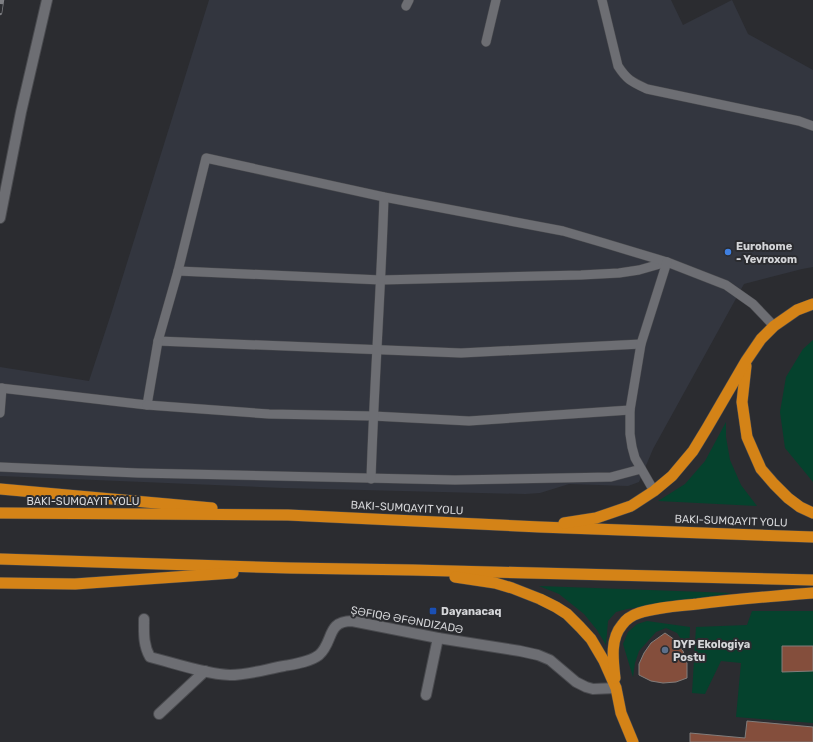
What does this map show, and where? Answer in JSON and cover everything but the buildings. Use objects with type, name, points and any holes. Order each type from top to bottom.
[{"type":"highway","points":[[540,528],[596,518],[631,506],[654,491],[672,476],[692,451],[761,339],[774,326],[797,310],[813,304]]},
{"type":"highway","points":[[746,362],[742,402],[747,437],[761,469],[788,498],[800,507],[813,513]]},
{"type":"highway","points":[[0,489],[288,515],[540,528],[813,537]]},
{"type":"highway","points":[[0,513],[288,515]]},
{"type":"highway","points":[[0,559],[290,568],[813,580]]},
{"type":"highway","points":[[0,583],[75,584],[290,568]]},
{"type":"highway","points":[[413,570],[512,588],[556,607],[567,614],[591,639],[604,661],[616,688]]},
{"type":"highway","points":[[633,742],[621,713],[616,688],[614,640],[616,633],[622,624],[639,613],[671,607],[741,598],[813,593]]},
{"type":"street","points":[[0,218],[21,112],[47,0]]},
{"type":"street","name":"ŞƏFIQƏ ƏFƏNDIZADƏ","points":[[144,619],[144,641],[146,650],[150,657],[213,673],[231,675],[303,662],[318,656],[323,651],[333,629],[339,623],[352,621],[438,638],[538,655],[550,660],[576,682],[586,687],[593,689],[616,688]]},
{"type":"street","points":[[426,695],[438,638]]},
{"type":"street","points":[[159,714],[205,671]]},
{"type":"lane","points":[[486,42],[496,0]]},
{"type":"lane","points":[[602,0],[618,66],[629,80],[647,89],[799,121],[813,126]]},
{"type":"lane","points":[[147,405],[158,342],[178,271],[206,158],[384,197],[563,232],[667,262],[726,285],[753,304],[774,326]]},
{"type":"lane","points":[[371,479],[384,197]]},
{"type":"lane","points":[[178,271],[381,280],[619,273],[639,270],[667,262]]},
{"type":"lane","points":[[654,491],[635,458],[630,434],[630,410],[641,344],[667,262]]},
{"type":"lane","points":[[158,342],[461,353],[641,344]]},
{"type":"lane","points":[[0,413],[1,388],[147,405],[269,414],[373,416],[468,421],[630,410]]},
{"type":"lane","points":[[0,467],[138,473],[455,480],[611,477],[641,470]]},
{"type":"shaded area","points":[[209,0],[671,0],[683,25],[732,0],[748,34],[813,70],[813,267],[744,284],[653,449],[639,482],[628,486],[569,484],[540,493],[525,494],[284,488],[0,476],[0,367],[89,381]]},
{"type":"green space","points":[[813,340],[813,482],[785,448],[780,412],[786,377],[803,349]]},
{"type":"green space","points":[[726,422],[726,437],[730,460],[741,485],[757,506],[658,501],[685,484],[705,461]]},
{"type":"green space","points":[[539,586],[732,593],[616,612],[608,621],[606,645],[597,630],[584,614],[559,594]]},
{"type":"green space","points":[[752,611],[813,611],[813,723],[736,717],[741,663],[721,661],[705,694],[692,693],[696,627],[747,625]]},
{"type":"green space","points":[[647,621],[690,627],[689,651],[677,633],[666,628],[656,632],[639,651],[633,677],[623,644],[628,632],[637,624]]},
{"type":"railway","points":[[0,13],[2,0]]},
{"type":"place","name":"Eurohome - Yevroxom","points":[[728,252]]},
{"type":"place","name":"Dayanacaq","points":[[433,611]]},
{"type":"place","name":"DYP Ekologiya Postu","points":[[665,650]]}]
